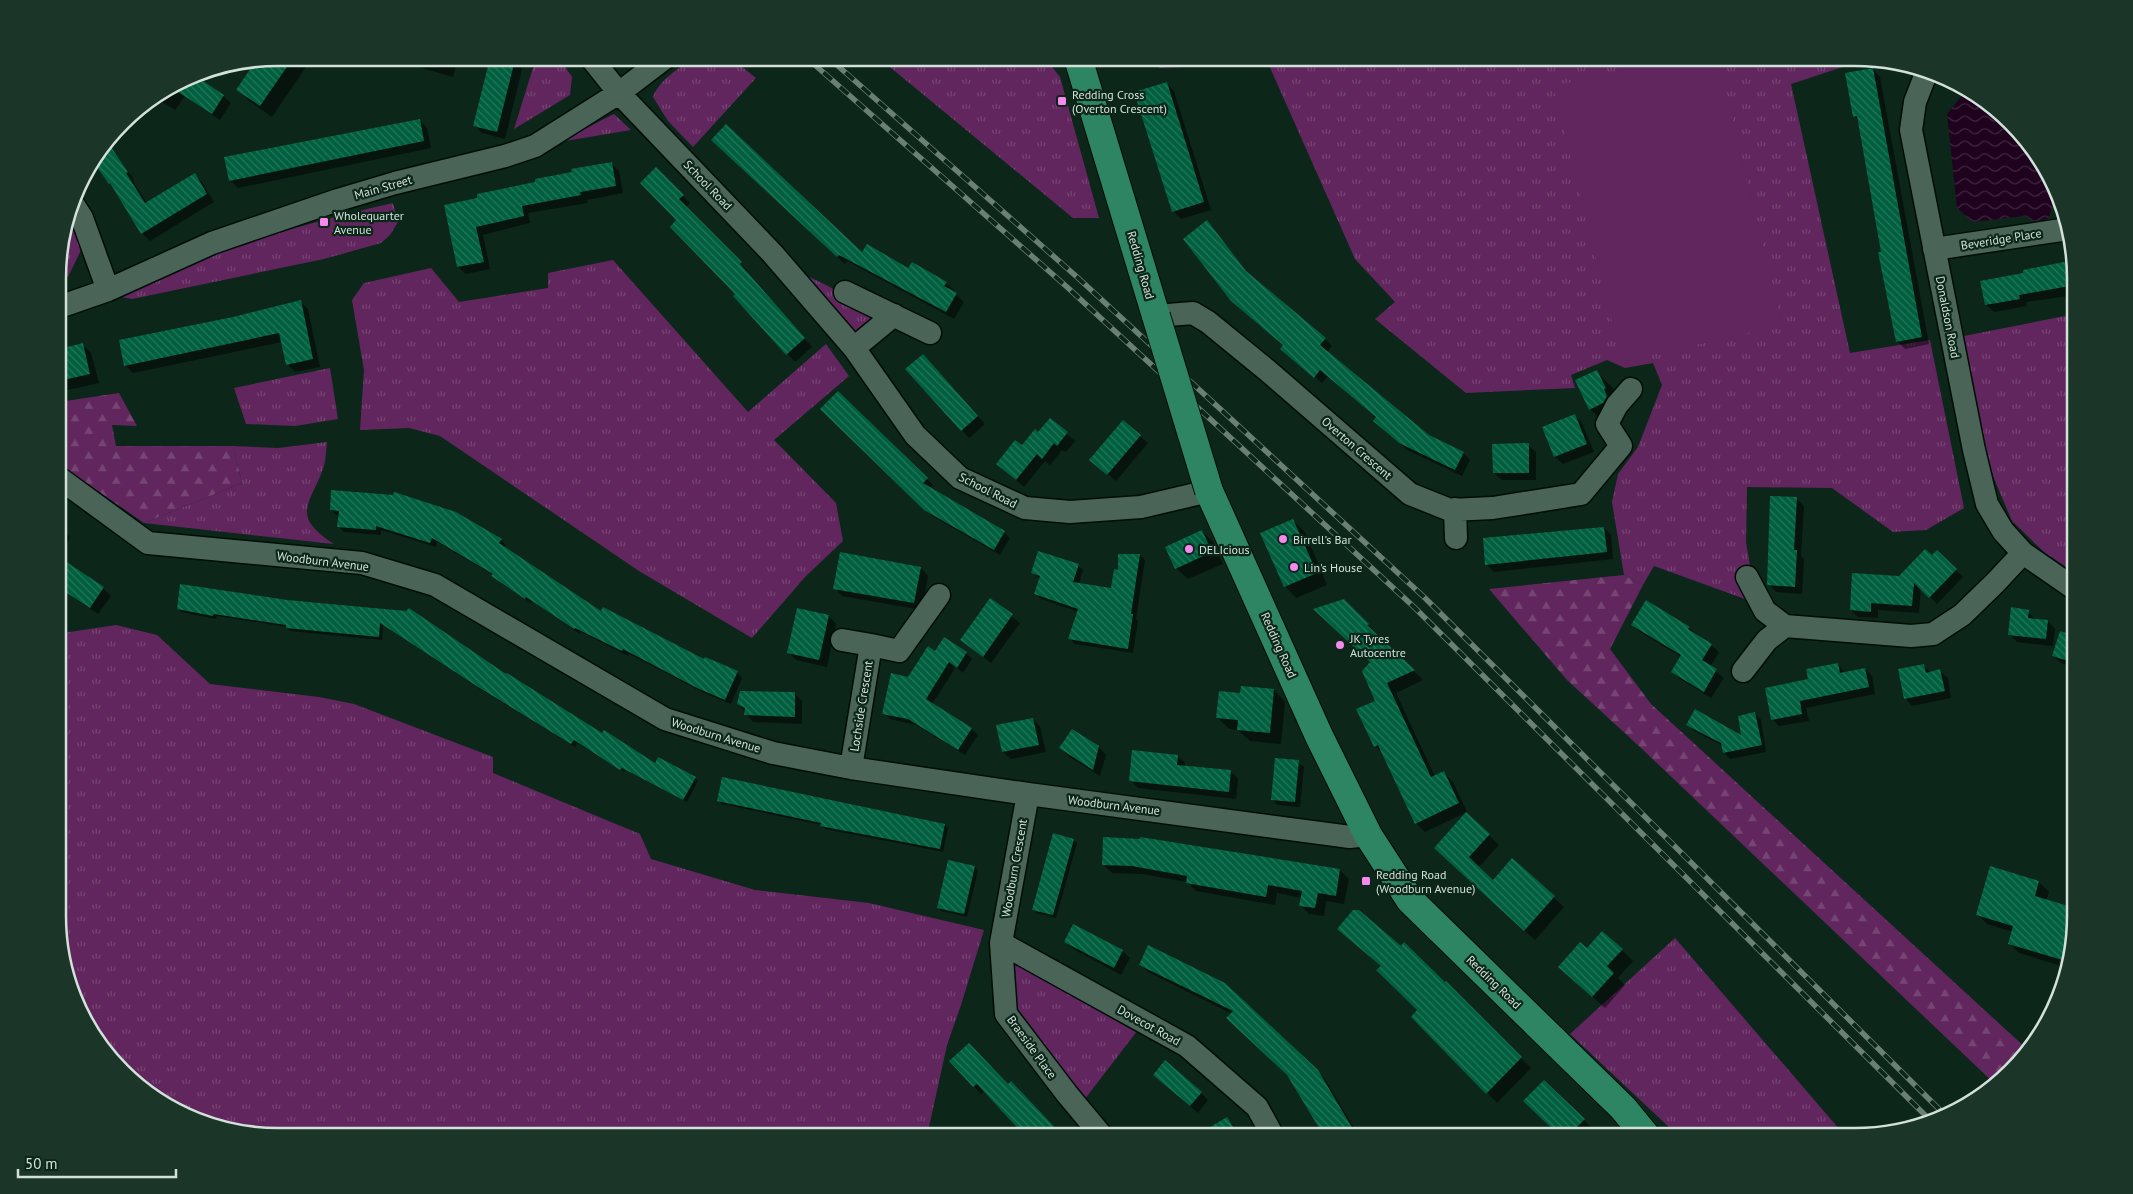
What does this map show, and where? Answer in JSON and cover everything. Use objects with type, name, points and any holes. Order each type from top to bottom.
[{"type":"main road","name":"Redding Road","points":[[1080,66],[1209,491],[1320,736],[1368,835],[1410,900],[1623,1108],[1639,1128]]},
{"type":"street","points":[[597,66],[619,93]]},
{"type":"street","name":"Main Street","points":[[66,305],[108,290],[212,243],[396,183],[505,156],[535,146],[619,93],[654,66]]},
{"type":"street","name":"Donaldson Road","points":[[1924,78],[1915,102],[1911,130],[1986,504],[2003,531],[2023,552],[2067,583]]},
{"type":"street","name":"School Road","points":[[619,93],[772,252],[854,348],[915,435],[960,478],[1025,508],[1070,512],[1141,507],[1209,491]]},
{"type":"street","points":[[78,211],[82,218],[108,290]]},
{"type":"street","name":"Beveridge Place","points":[[1934,249],[2061,230]]},
{"type":"street","points":[[845,292],[930,333]]},
{"type":"street","name":"Overton Crescent","points":[[1156,316],[1193,313],[1208,322],[1268,371],[1410,494],[1450,510],[1492,508],[1581,494],[1602,484],[1621,446],[1607,424],[1617,405],[1631,389]]},
{"type":"street","points":[[854,348],[894,315]]},
{"type":"street","name":"Woodburn Avenue","points":[[66,483],[148,543],[362,563],[435,585],[665,719],[773,753],[851,768],[1028,794],[1350,838],[1368,835]]},
{"type":"street","points":[[1455,509],[1456,538]]},
{"type":"street","points":[[1747,577],[1765,611],[1784,626],[1911,636],[1933,634],[1962,614],[1995,583],[2023,552]]},
{"type":"street","name":"Lochside Crescent","points":[[842,640],[899,651],[939,595]]},
{"type":"street","points":[[1743,671],[1766,640],[1784,626]]},
{"type":"street","name":"Lochside Crescent","points":[[851,768],[871,645]]},
{"type":"street","name":"Woodburn Crescent","points":[[1001,943],[1028,794]]},
{"type":"street","name":"Braeside Place","points":[[1001,943],[1006,1014],[1095,1128]]},
{"type":"street","name":"Dovecot Road","points":[[1001,943],[1187,1046],[1257,1108],[1268,1128]]},
{"type":"green space","points":[[534,66],[564,66],[572,77],[570,95],[514,129]]},
{"type":"green space","points":[[682,66],[741,66],[756,78],[693,147],[668,121],[653,97],[660,85]]},
{"type":"green space","points":[[889,66],[1051,66],[1060,77],[1099,218],[1073,218]]},
{"type":"green space","points":[[1159,66],[1203,66],[1159,68]]},
{"type":"green space","points":[[1269,66],[1846,66],[1791,84],[1850,353],[1930,340],[1964,508],[1926,530],[1893,532],[1832,488],[1747,487],[1746,542],[1756,603],[1654,566],[1643,585],[1624,575],[1612,502],[1618,474],[1638,447],[1662,385],[1653,363],[1625,368],[1607,360],[1571,375],[1575,388],[1466,393],[1375,319],[1395,302],[1355,259]]},
{"type":"green space","points":[[1644,66],[1719,66],[1782,325],[1622,362],[1553,86]]},
{"type":"green space","points":[[614,114],[631,130],[559,142]]},
{"type":"green space","points":[[393,203],[398,222],[390,235],[381,243],[324,259],[132,299],[111,295],[207,257],[263,238]]},
{"type":"green space","points":[[72,229],[82,248],[66,278],[68,251]]},
{"type":"green space","points":[[613,260],[748,412],[826,344],[849,376],[774,440],[836,503],[843,541],[806,576],[752,638],[639,571],[440,436],[409,428],[360,430],[364,370],[352,300],[364,283],[431,268],[459,302],[548,288],[548,273]]},
{"type":"green space","points":[[807,276],[844,295],[875,321],[866,335],[848,331]]},
{"type":"green space","points":[[2067,316],[2067,568],[2044,552],[2012,521],[1993,476],[1980,429],[1964,336]]},
{"type":"green space","points":[[330,368],[338,419],[295,426],[246,424],[234,388]]},
{"type":"green space","points":[[119,393],[137,426],[112,425],[116,446],[233,446],[242,483],[144,523],[66,469],[66,401]]},
{"type":"green space","points":[[327,442],[324,466],[307,508],[308,517],[312,525],[320,534],[334,544],[144,523],[242,483],[233,446],[278,448]]},
{"type":"green space","points":[[1624,575],[1643,585],[1610,649],[1651,704],[2023,1045],[2005,1066],[1990,1079],[1567,680],[1489,589]]},
{"type":"green space","points":[[116,625],[157,635],[210,684],[319,697],[354,704],[493,757],[493,773],[640,834],[651,859],[755,890],[869,903],[984,930],[947,1045],[929,1128],[279,1128],[251,1126],[224,1121],[197,1112],[172,1099],[149,1084],[128,1066],[110,1045],[82,997],[70,957],[66,915],[66,633]]},
{"type":"green space","points":[[1675,938],[1838,1128],[1670,1128],[1570,1034]]},
{"type":"green space","points":[[1001,943],[1144,1022],[1078,1108],[1006,1014]]},
{"type":"water","points":[[1962,96],[1984,110],[2005,128],[2031,161],[2051,197],[2054,206],[2052,206],[2049,218],[2035,222],[2025,216],[1973,222],[1957,208],[1947,114]]},
{"type":"building","points":[[288,66],[260,106],[236,90],[251,68]]},
{"type":"building","points":[[488,66],[514,66],[497,132],[473,126]]},
{"type":"building","points":[[1873,68],[1922,337],[1896,342],[1878,252],[1881,252],[1857,116],[1853,117],[1845,73]]},
{"type":"building","points":[[202,80],[224,95],[212,114],[178,92]]},
{"type":"building","points":[[1167,82],[1204,202],[1172,212],[1134,92]]},
{"type":"building","points":[[420,119],[424,141],[229,181],[224,157]]},
{"type":"building","points":[[726,124],[862,252],[867,244],[908,268],[912,262],[947,282],[944,286],[957,293],[946,312],[839,255],[837,257],[711,140]]},
{"type":"building","points":[[111,147],[128,172],[126,173],[145,203],[195,173],[207,194],[141,234],[98,168]]},
{"type":"building","points":[[612,162],[616,186],[580,192],[581,195],[522,206],[524,216],[476,227],[484,262],[457,267],[444,205],[477,198],[477,194],[535,182],[535,179],[572,172],[571,169]]},
{"type":"building","points":[[656,167],[684,195],[679,199],[742,262],[740,264],[805,338],[786,355],[733,296],[735,294],[670,227],[676,220],[640,183]]},
{"type":"building","points":[[1207,220],[1246,271],[1326,338],[1320,345],[1429,435],[1464,452],[1455,470],[1399,443],[1373,421],[1376,417],[1320,370],[1314,378],[1280,349],[1283,345],[1231,301],[1183,239]]},
{"type":"building","points":[[2066,262],[2067,286],[2019,295],[2020,299],[1985,305],[1980,281],[2023,273],[2023,270]]},
{"type":"building","points":[[301,300],[313,359],[286,365],[279,333],[124,366],[119,340],[233,317]]},
{"type":"building","points":[[83,343],[90,374],[66,379],[66,347]]},
{"type":"building","points":[[923,354],[978,416],[961,431],[905,369]]},
{"type":"building","points":[[1597,370],[1606,388],[1604,389],[1607,396],[1603,403],[1589,410],[1575,380]]},
{"type":"building","points":[[838,391],[928,478],[923,483],[1005,531],[994,550],[924,510],[820,409]]},
{"type":"building","points":[[1575,414],[1587,444],[1554,457],[1542,427]]},
{"type":"building","points":[[1050,418],[1068,432],[1057,446],[1054,443],[1042,459],[1037,454],[1016,480],[996,464],[1015,440],[1022,445],[1035,429],[1038,432]]},
{"type":"building","points":[[1123,420],[1141,435],[1107,475],[1089,460]]},
{"type":"building","points":[[1529,443],[1529,473],[1493,473],[1492,444]]},
{"type":"building","points":[[331,490],[393,495],[394,492],[456,512],[502,539],[499,543],[601,611],[603,607],[704,659],[705,657],[738,671],[725,700],[697,688],[623,649],[622,651],[574,629],[491,576],[493,574],[432,538],[430,543],[376,526],[376,530],[337,527],[339,511],[330,510]]},
{"type":"building","points":[[1770,496],[1797,497],[1794,550],[1797,550],[1795,587],[1767,585]]},
{"type":"building","points":[[1293,519],[1317,573],[1284,587],[1260,533]]},
{"type":"building","points":[[1604,527],[1607,552],[1485,565],[1483,538]]},
{"type":"building","name":"DELIcious","points":[[1202,530],[1212,552],[1175,569],[1165,547]]},
{"type":"building","points":[[1925,549],[1932,555],[1937,550],[1957,569],[1929,598],[1914,583],[1912,606],[1871,603],[1871,612],[1850,610],[1852,573],[1899,576]]},
{"type":"building","points":[[1038,551],[1079,564],[1073,582],[1111,588],[1114,569],[1118,570],[1118,554],[1140,554],[1128,649],[1068,639],[1078,609],[1034,594],[1040,576],[1031,573]]},
{"type":"building","points":[[840,552],[921,567],[914,603],[833,589]]},
{"type":"building","points":[[66,562],[104,587],[90,608],[66,593]]},
{"type":"building","points":[[180,584],[287,600],[406,611],[409,608],[506,674],[602,733],[604,730],[655,763],[658,757],[696,777],[683,800],[622,768],[620,770],[574,740],[571,744],[478,687],[380,623],[379,637],[286,628],[286,625],[214,614],[213,616],[177,609]]},
{"type":"building","points":[[990,598],[1013,614],[983,657],[960,640]]},
{"type":"building","points":[[1344,599],[1369,624],[1367,625],[1415,670],[1387,683],[1431,777],[1444,771],[1459,803],[1415,824],[1378,745],[1374,747],[1356,709],[1375,701],[1362,671],[1370,662],[1313,609]]},
{"type":"building","points":[[1646,600],[1690,627],[1688,629],[1712,644],[1702,660],[1717,669],[1704,692],[1671,672],[1681,655],[1631,625]]},
{"type":"building","points":[[2011,607],[2029,610],[2028,618],[2048,620],[2046,639],[2008,635]]},
{"type":"building","points":[[797,608],[829,615],[819,660],[787,653]]},
{"type":"building","points":[[2060,631],[2067,633],[2067,661],[2052,656]]},
{"type":"building","points":[[944,637],[967,652],[957,668],[949,662],[926,699],[972,728],[958,750],[908,719],[882,714],[891,673],[908,677],[928,646],[935,651]]},
{"type":"building","points":[[1838,663],[1840,673],[1865,668],[1869,687],[1800,701],[1802,714],[1771,720],[1765,688],[1808,679],[1806,669]]},
{"type":"building","points":[[1924,664],[1926,673],[1940,669],[1945,691],[1904,699],[1898,669]]},
{"type":"building","points":[[1241,686],[1274,689],[1270,733],[1237,730],[1238,720],[1216,718],[1219,691],[1240,693]]},
{"type":"building","points":[[740,691],[795,692],[795,717],[744,715],[745,708],[737,704]]},
{"type":"building","points":[[1695,709],[1741,735],[1738,716],[1755,712],[1762,745],[1723,753],[1721,743],[1686,725]]},
{"type":"building","points":[[1033,718],[1039,745],[1002,752],[996,725]]},
{"type":"building","points":[[1072,729],[1099,746],[1093,770],[1059,748]]},
{"type":"building","points":[[1132,750],[1178,755],[1177,765],[1231,770],[1229,792],[1129,781]]},
{"type":"building","points":[[1275,758],[1299,760],[1295,802],[1271,800]]},
{"type":"building","points":[[722,777],[945,824],[940,849],[820,826],[821,823],[717,801]]},
{"type":"building","points":[[1466,812],[1490,834],[1469,857],[1493,880],[1512,858],[1555,896],[1524,931],[1434,848]]},
{"type":"building","points":[[1053,833],[1074,839],[1053,915],[1032,910]]},
{"type":"building","points":[[1103,837],[1140,839],[1140,837],[1340,869],[1336,896],[1318,893],[1315,908],[1299,906],[1302,891],[1268,885],[1266,897],[1186,883],[1187,876],[1132,866],[1102,865]]},
{"type":"building","points":[[948,860],[975,866],[964,914],[937,908]]},
{"type":"building","points":[[1990,866],[2039,881],[2035,896],[2067,906],[2062,960],[2008,944],[2013,926],[1976,915]]},
{"type":"building","points":[[1353,910],[1359,910],[1401,946],[1404,942],[1522,1057],[1486,1094],[1411,1017],[1417,1010],[1376,970],[1381,966],[1337,929]]},
{"type":"building","points":[[1073,924],[1123,950],[1114,968],[1064,942]]},
{"type":"building","points":[[1602,931],[1623,949],[1607,966],[1614,973],[1592,997],[1558,967],[1580,942],[1587,948]]},
{"type":"building","points":[[1148,945],[1225,983],[1318,1070],[1352,1128],[1319,1128],[1287,1075],[1226,1018],[1233,1011],[1139,965]]},
{"type":"building","points":[[969,1043],[1008,1084],[1011,1081],[1055,1128],[1018,1128],[977,1084],[973,1087],[949,1061]]},
{"type":"building","points":[[1165,1060],[1202,1092],[1190,1106],[1153,1075]]},
{"type":"building","points":[[1544,1080],[1585,1119],[1576,1128],[1552,1128],[1523,1101]]},
{"type":"building","points":[[1227,1117],[1234,1128],[1208,1128]]},
{"type":"railway","points":[[816,66],[1067,287],[1414,607],[1925,1115]]},
{"type":"railway","points":[[838,66],[1077,277],[1424,597],[1940,1110]]},
{"type":"place","name":"Redding Cross (Overton Crescent)","points":[[1062,101]]},
{"type":"place","name":"Wholequarter Avenue","points":[[324,222]]},
{"type":"place","name":"Birrell's Bar","points":[[1283,539]]},
{"type":"place","name":"DELIcious","points":[[1189,549]]},
{"type":"place","name":"Lin's House","points":[[1294,567]]},
{"type":"place","name":"JK Tyres Autocentre","points":[[1340,645]]},
{"type":"place","name":"Redding Road (Woodburn Avenue)","points":[[1366,881]]}]
